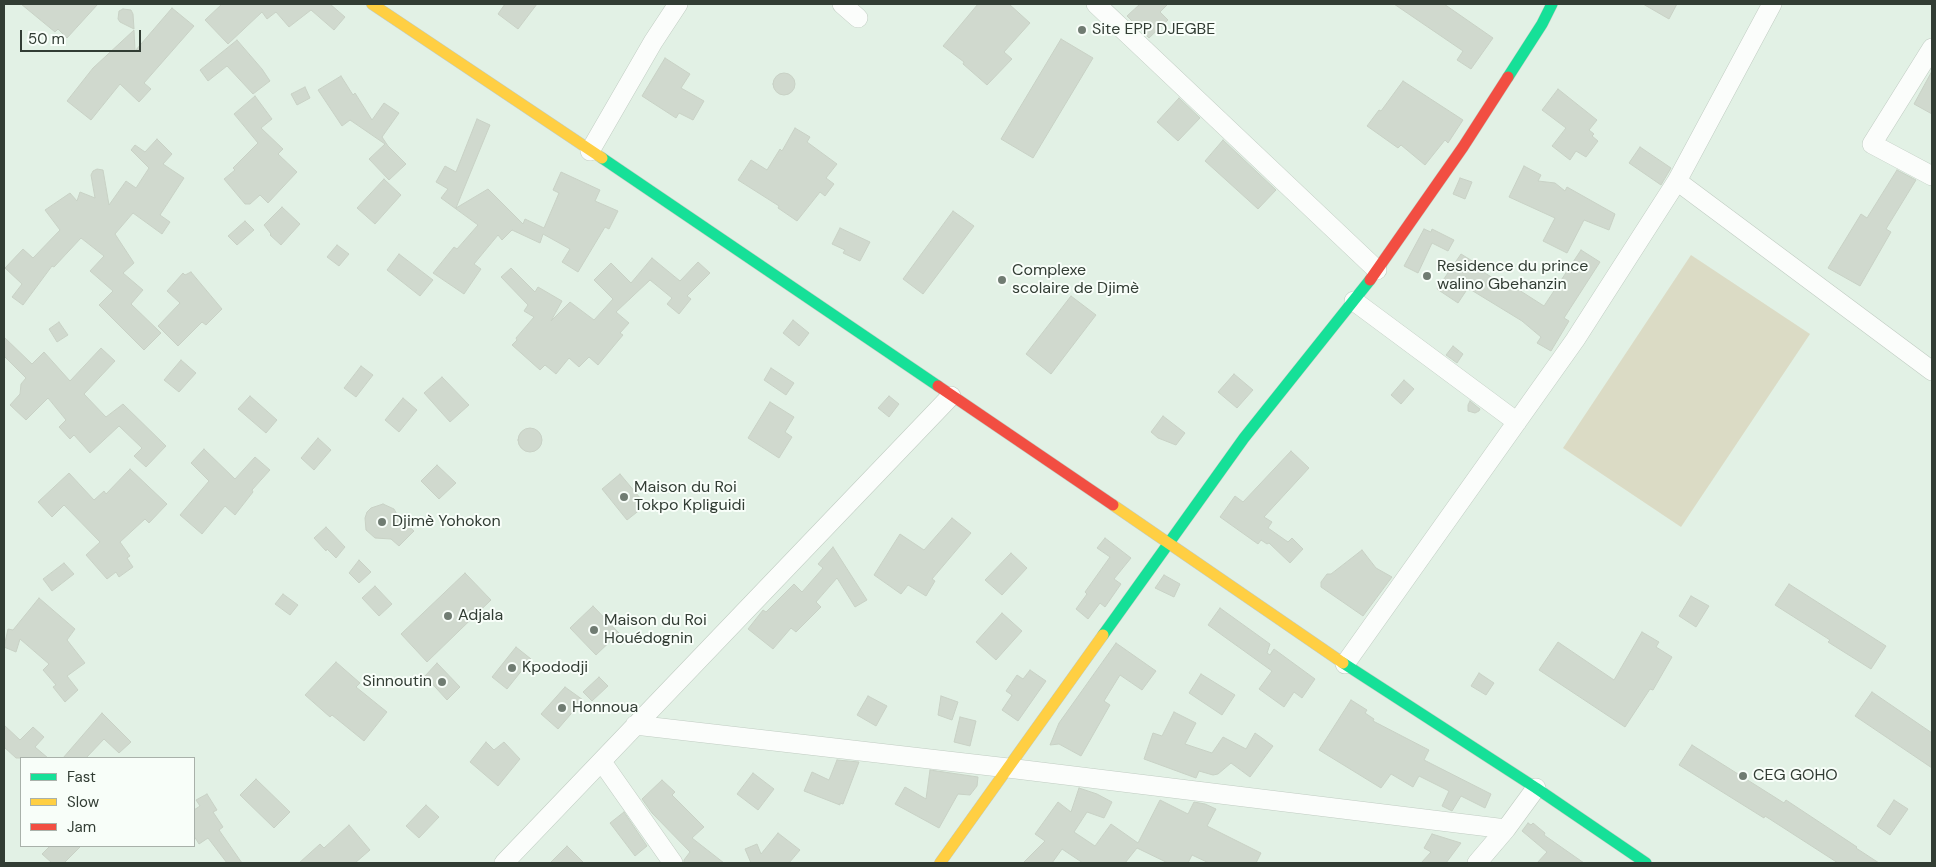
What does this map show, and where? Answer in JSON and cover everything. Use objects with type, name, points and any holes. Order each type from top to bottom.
[{"type":"street","points":[[372,4],[752,259],[1345,664],[1536,788],[1646,863]]},
{"type":"street","points":[[590,151],[653,42],[678,4]]},
{"type":"street","points":[[842,4],[858,18]]},
{"type":"street","points":[[1096,4],[1377,270]]},
{"type":"street","points":[[948,860],[1008,768],[1170,545],[1244,438],[1377,270],[1462,147],[1542,24],[1552,4]]},
{"type":"street","points":[[1345,664],[1575,340],[1677,181],[1772,4]]},
{"type":"street","points":[[1932,48],[1872,144],[1932,176]]},
{"type":"street","points":[[1677,181],[1932,371]]},
{"type":"street","points":[[1354,301],[1517,422]]},
{"type":"street","points":[[504,863],[951,396]]},
{"type":"street","points":[[635,725],[1008,768],[1506,829]]},
{"type":"street","points":[[602,762],[673,863]]},
{"type":"street","points":[[1477,863],[1506,829],[1536,788]]},
{"type":"green space","points":[[1691,255],[1810,334],[1681,527],[1563,448]]},
{"type":"building","points":[[21,4],[98,4],[67,38],[58,29],[55,32]]},
{"type":"building","points":[[222,4],[330,4],[345,17],[334,30],[311,10],[289,27],[276,12],[267,19],[262,12],[228,44],[205,20]]},
{"type":"building","points":[[505,4],[537,4],[518,29],[498,14]]},
{"type":"building","points":[[978,4],[1009,4],[1030,23],[1004,52],[1012,59],[987,85],[963,64],[964,62],[943,46]]},
{"type":"building","points":[[1140,4],[1168,4],[1160,12],[1168,20],[1149,38],[1127,16]]},
{"type":"building","points":[[1394,4],[1444,4],[1493,38],[1471,69],[1457,60],[1463,51]]},
{"type":"building","points":[[1643,4],[1677,4],[1669,19]]},
{"type":"building","points":[[172,8],[194,26],[144,83],[151,89],[139,102],[120,84],[91,120],[67,101],[93,68],[134,30],[135,51]]},
{"type":"building","points":[[123,9],[131,10],[134,29],[118,19],[119,11]]},
{"type":"building","points":[[1061,39],[1093,58],[1033,158],[1001,139]]},
{"type":"building","points":[[237,40],[270,81],[253,94],[227,66],[208,81],[200,70]]},
{"type":"building","points":[[665,58],[690,74],[681,88],[704,101],[693,120],[679,113],[676,118],[642,96]]},
{"type":"building","points":[[1932,71],[1932,114],[1914,104]]},
{"type":"building","points":[[784,73],[792,76],[795,84],[792,92],[784,95],[776,92],[773,84],[776,76]]},
{"type":"building","points":[[341,76],[353,95],[355,93],[372,120],[384,103],[399,113],[382,137],[406,164],[389,180],[369,159],[385,144],[350,120],[342,126],[318,90]]},
{"type":"building","points":[[1403,81],[1463,120],[1448,143],[1445,140],[1425,165],[1401,145],[1398,148],[1367,126],[1379,110],[1381,111]]},
{"type":"building","points":[[305,87],[310,98],[297,105],[291,94]]},
{"type":"building","points":[[1558,89],[1597,120],[1589,130],[1598,141],[1586,157],[1576,151],[1570,160],[1552,146],[1566,128],[1542,110]]},
{"type":"building","points":[[255,96],[272,119],[261,128],[283,149],[278,154],[297,172],[268,203],[260,195],[250,204],[245,204],[224,179],[235,170],[233,168],[258,143],[234,114]]},
{"type":"building","points":[[1179,98],[1200,118],[1178,141],[1157,122]]},
{"type":"building","points":[[477,119],[490,125],[456,208],[488,189],[523,224],[525,219],[544,228],[559,193],[553,190],[561,172],[600,190],[595,201],[618,211],[609,229],[605,227],[578,272],[562,262],[570,249],[543,234],[540,243],[512,230],[502,240],[498,235],[474,264],[481,269],[464,294],[433,273],[454,247],[457,249],[478,225],[441,198],[448,189],[436,182],[445,166],[456,172]]},
{"type":"building","points":[[795,128],[810,137],[807,142],[837,164],[826,178],[834,184],[825,196],[820,192],[797,221],[778,208],[779,206],[738,180],[751,160],[767,170],[780,149],[782,151]]},
{"type":"building","points":[[157,139],[172,154],[163,164],[184,178],[160,215],[170,222],[162,234],[133,213],[115,234],[134,263],[123,273],[143,290],[131,304],[161,333],[144,350],[99,305],[113,291],[90,271],[104,256],[81,238],[54,267],[52,266],[23,305],[12,297],[22,284],[5,268],[23,249],[33,258],[60,230],[45,210],[70,193],[77,201],[80,192],[95,198],[91,175],[97,169],[103,170],[109,205],[126,181],[136,188],[149,168],[131,150],[135,145],[145,152]]},
{"type":"building","points":[[1223,140],[1276,190],[1258,209],[1205,161]]},
{"type":"building","points":[[1640,147],[1671,168],[1661,185],[1629,163]]},
{"type":"building","points":[[1524,166],[1541,175],[1538,181],[1555,183],[1565,191],[1567,187],[1615,214],[1609,230],[1584,220],[1567,253],[1543,241],[1555,218],[1509,197]]},
{"type":"building","points":[[1897,170],[1916,180],[1886,229],[1891,232],[1860,286],[1828,268],[1861,214],[1867,218]]},
{"type":"building","points":[[1460,178],[1472,182],[1465,199],[1453,194]]},
{"type":"building","points":[[384,179],[401,195],[375,224],[357,208]]},
{"type":"building","points":[[282,207],[300,224],[281,245],[270,235],[264,225]]},
{"type":"building","points":[[953,211],[974,226],[923,294],[903,279]]},
{"type":"building","points":[[245,221],[254,230],[237,245],[228,236]]},
{"type":"building","points":[[840,228],[870,242],[860,261],[843,253],[845,250],[832,244]]},
{"type":"building","points":[[1424,229],[1431,232],[1432,229],[1454,240],[1448,251],[1432,243],[1418,273],[1404,266]]},
{"type":"building","points":[[337,245],[349,254],[339,266],[327,257]]},
{"type":"building","points":[[1581,250],[1600,262],[1564,318],[1569,321],[1551,351],[1537,343],[1541,337],[1522,321],[1468,288],[1458,303],[1437,289],[1461,254],[1482,267],[1480,270],[1506,286],[1508,283],[1544,306]]},
{"type":"building","points":[[399,254],[433,280],[420,296],[387,270]]},
{"type":"building","points":[[652,258],[680,281],[698,262],[710,273],[687,296],[691,299],[679,314],[667,304],[672,298],[650,280],[616,312],[629,323],[620,333],[623,335],[598,365],[589,357],[579,367],[569,358],[556,374],[545,365],[540,370],[512,345],[534,317],[524,311],[528,305],[501,277],[511,268],[535,292],[538,287],[562,301],[551,321],[570,302],[594,320],[613,299],[594,280],[611,263],[631,283]]},
{"type":"building","points":[[191,272],[222,309],[206,325],[202,322],[178,346],[158,326],[180,303],[167,291],[183,273],[185,275]]},
{"type":"building","points":[[1071,296],[1096,315],[1051,374],[1026,354]]},
{"type":"building","points":[[793,320],[809,333],[799,346],[783,333]]},
{"type":"building","points":[[59,322],[68,335],[57,342],[49,329]]},
{"type":"building","points":[[4,337],[32,364],[44,352],[70,381],[101,348],[115,361],[84,394],[106,417],[123,404],[166,446],[146,467],[134,456],[142,448],[119,426],[90,453],[74,435],[70,439],[59,427],[66,420],[48,398],[26,420],[10,405],[20,394],[21,384],[26,378],[4,356]]},
{"type":"building","points":[[1453,346],[1463,354],[1457,363],[1446,355]]},
{"type":"building","points":[[181,360],[196,373],[179,392],[164,380]]},
{"type":"building","points":[[361,366],[373,375],[356,397],[344,388]]},
{"type":"building","points":[[771,368],[794,383],[786,395],[764,380]]},
{"type":"building","points":[[1234,374],[1253,390],[1237,408],[1218,392]]},
{"type":"building","points":[[442,377],[469,405],[450,422],[424,393]]},
{"type":"building","points":[[1404,380],[1414,389],[1401,404],[1391,395]]},
{"type":"building","points":[[250,396],[277,420],[266,433],[238,409]]},
{"type":"building","points":[[889,396],[899,404],[889,417],[878,408]]},
{"type":"building","points":[[403,398],[417,410],[399,432],[385,420]]},
{"type":"building","points":[[1470,401],[1480,409],[1479,411],[1475,413],[1468,411]]},
{"type":"building","points":[[770,402],[794,417],[785,432],[792,437],[779,458],[748,438]]},
{"type":"building","points":[[1163,416],[1185,433],[1176,445],[1158,438],[1151,432]]},
{"type":"building","points":[[530,428],[539,431],[542,440],[539,449],[530,452],[521,449],[518,440],[521,431]]},
{"type":"building","points":[[318,438],[331,450],[314,470],[301,458]]},
{"type":"building","points":[[204,449],[235,479],[255,457],[270,470],[252,490],[253,492],[235,515],[225,506],[202,534],[180,515],[209,481],[191,463]]},
{"type":"building","points":[[1291,451],[1309,468],[1264,517],[1272,522],[1268,528],[1288,542],[1292,538],[1303,549],[1290,563],[1269,543],[1267,544],[1261,540],[1258,544],[1220,517],[1235,496],[1243,502]]},
{"type":"building","points":[[437,465],[456,483],[439,499],[421,481]]},
{"type":"building","points":[[130,469],[167,504],[149,523],[145,519],[120,542],[130,556],[127,558],[133,567],[119,577],[116,572],[107,579],[86,555],[100,542],[64,505],[52,517],[38,502],[69,473],[94,500],[104,491],[106,494]]},
{"type":"building","name":"Maison du Roi Tokpo Kpliguidi","points":[[620,474],[646,505],[627,520],[602,489]]},
{"type":"building","name":"Djimè Yohokon","points":[[383,504],[394,509],[399,518],[414,531],[399,546],[391,539],[375,538],[366,530],[365,518],[367,512],[371,508]]},
{"type":"building","points":[[952,518],[971,533],[932,579],[935,581],[926,596],[908,585],[901,594],[874,575],[900,534],[924,550]]},
{"type":"building","points":[[326,527],[345,547],[336,558],[327,549],[326,551],[314,538]]},
{"type":"building","points":[[1105,538],[1131,558],[1114,579],[1121,584],[1105,607],[1100,603],[1088,619],[1076,609],[1087,594],[1085,592],[1110,557],[1097,548]]},
{"type":"building","points":[[833,547],[867,600],[855,607],[837,578],[816,602],[821,607],[796,632],[791,628],[773,649],[748,629],[763,610],[766,612],[794,584],[802,592],[823,568],[818,564]]},
{"type":"building","points":[[1362,550],[1376,568],[1392,577],[1363,616],[1321,587],[1321,582],[1327,574],[1331,574]]},
{"type":"building","points":[[1011,553],[1027,568],[1002,595],[985,580]]},
{"type":"building","points":[[359,560],[371,572],[359,583],[349,573]]},
{"type":"building","points":[[64,563],[74,574],[52,591],[43,579]]},
{"type":"building","name":"Adjala","points":[[465,573],[491,600],[427,662],[401,634]]},
{"type":"building","points":[[1164,575],[1180,584],[1174,597],[1155,588]]},
{"type":"building","points":[[1789,584],[1886,646],[1871,669],[1775,605]]},
{"type":"building","points":[[375,586],[392,604],[379,616],[362,598]]},
{"type":"building","points":[[283,594],[298,605],[290,615],[275,604]]},
{"type":"building","points":[[1691,596],[1709,606],[1696,627],[1679,616]]},
{"type":"building","points":[[39,598],[75,629],[67,640],[85,663],[67,676],[78,690],[65,702],[53,687],[56,685],[43,670],[49,664],[20,639],[16,652],[4,647],[8,629],[13,630]]},
{"type":"building","name":"Maison du Roi Houédognin","points":[[593,606],[619,633],[596,655],[570,628]]},
{"type":"building","points":[[1220,608],[1270,644],[1267,653],[1270,655],[1274,649],[1315,679],[1302,698],[1294,692],[1284,707],[1259,689],[1272,671],[1208,625]]},
{"type":"building","points":[[1002,613],[1022,631],[996,660],[976,642]]},
{"type":"building","points":[[1642,632],[1659,642],[1656,647],[1672,657],[1653,690],[1650,689],[1625,727],[1539,670],[1558,642],[1614,680]]},
{"type":"building","points":[[1116,643],[1156,671],[1142,690],[1120,675],[1104,701],[1110,705],[1081,756],[1059,744],[1050,745],[1059,723]]},
{"type":"building","name":"Kpododji","points":[[516,647],[531,659],[507,689],[492,677]]},
{"type":"building","points":[[336,662],[360,683],[356,687],[387,712],[364,741],[332,715],[330,717],[305,695]]},
{"type":"building","name":"Sinnoutin","points":[[437,663],[460,687],[447,700],[425,676]]},
{"type":"building","points":[[1030,670],[1046,681],[1018,721],[1002,710],[1012,695],[1006,691],[1017,675],[1023,679]]},
{"type":"building","points":[[1479,673],[1494,683],[1486,695],[1471,686]]},
{"type":"building","points":[[1201,674],[1235,695],[1222,715],[1189,693]]},
{"type":"building","points":[[599,677],[608,686],[592,701],[583,692]]},
{"type":"building","name":"Honnoua","points":[[565,687],[583,700],[558,729],[541,714]]},
{"type":"building","points":[[1872,692],[1932,733],[1932,768],[1855,716]]},
{"type":"building","points":[[868,696],[887,706],[876,726],[857,715]]},
{"type":"building","points":[[941,696],[958,702],[952,720],[938,715]]},
{"type":"building","points":[[1351,700],[1367,710],[1365,713],[1374,719],[1373,721],[1429,750],[1424,760],[1491,794],[1485,808],[1461,796],[1452,811],[1442,806],[1449,791],[1419,776],[1413,787],[1391,774],[1381,788],[1319,750]]},
{"type":"building","points":[[1174,712],[1196,723],[1185,744],[1212,753],[1223,737],[1246,749],[1255,733],[1273,746],[1250,777],[1231,763],[1218,774],[1213,775],[1199,771],[1196,778],[1144,759],[1153,733],[1162,736]]},
{"type":"building","points":[[102,713],[131,742],[119,753],[104,739],[87,757],[64,757]]},
{"type":"building","points":[[960,717],[976,721],[970,746],[954,742]]},
{"type":"building","points":[[4,725],[20,740],[33,727],[44,737],[35,747],[47,757],[16,758],[4,747]]},
{"type":"building","points":[[486,742],[494,750],[504,742],[520,759],[498,786],[470,762]]},
{"type":"building","points":[[1692,745],[1784,803],[1786,800],[1879,863],[1838,863],[1765,816],[1764,818],[1679,765]]},
{"type":"building","points":[[837,760],[859,762],[843,804],[840,803],[840,805],[804,791],[812,772],[829,780]]},
{"type":"building","points":[[930,770],[978,777],[977,786],[970,795],[958,794],[939,828],[895,804],[905,787],[926,799]]},
{"type":"building","points":[[753,773],[774,789],[758,810],[737,794]]},
{"type":"building","points":[[256,779],[290,812],[274,828],[240,795]]},
{"type":"building","points":[[662,780],[675,792],[672,795],[704,827],[692,838],[724,863],[684,863],[690,852],[652,813],[642,799]]},
{"type":"building","points":[[1079,788],[1097,794],[1112,802],[1104,818],[1087,812],[1074,832],[1095,846],[1111,824],[1138,843],[1160,800],[1188,814],[1194,802],[1216,809],[1207,826],[1261,853],[1256,863],[1209,863],[1192,855],[1188,863],[1168,863],[1137,848],[1125,863],[1083,863],[1062,849],[1052,863],[1023,863],[1045,841],[1035,834],[1058,802],[1071,812]]},
{"type":"building","points":[[207,794],[217,810],[213,812],[223,827],[219,830],[242,863],[227,863],[208,838],[199,844],[195,838],[195,809],[200,806],[196,800]]},
{"type":"building","points":[[1894,800],[1908,809],[1890,835],[1877,826]]},
{"type":"building","points":[[426,805],[439,817],[419,838],[406,826]]},
{"type":"building","points":[[624,812],[647,846],[635,856],[610,823]]},
{"type":"building","points":[[1528,823],[1531,825],[1533,823],[1545,833],[1544,835],[1584,863],[1537,863],[1547,852],[1522,831]]},
{"type":"building","points":[[349,825],[370,850],[355,863],[299,863],[320,844],[324,848]]},
{"type":"building","points":[[778,833],[800,850],[789,863],[751,863],[745,849],[757,844],[761,854]]},
{"type":"building","points":[[1432,834],[1461,843],[1446,863],[1421,863],[1431,852],[1424,848]]},
{"type":"building","points":[[567,846],[584,863],[550,863]]},
{"type":"building","points":[[49,847],[80,847],[64,863],[52,863],[42,854]]},
{"type":"traffic: fast","points":[[1508,77],[1542,24],[1552,4]]},
{"type":"traffic: fast","points":[[602,158],[938,386]]},
{"type":"traffic: fast","points":[[1103,635],[1244,438],[1370,280]]},
{"type":"traffic: fast","points":[[1343,663],[1536,788],[1646,863]]},
{"type":"traffic: slow","points":[[372,4],[602,158]]},
{"type":"traffic: slow","points":[[1113,505],[1343,663]]},
{"type":"traffic: slow","points":[[940,863],[1103,635]]},
{"type":"traffic: jam","points":[[1370,280],[1463,147],[1508,77]]},
{"type":"traffic: jam","points":[[938,386],[1113,505]]},
{"type":"place","name":"Site EPP DJEGBE","points":[[1082,30]]},
{"type":"place","name":"Residence du prince walino Gbehanzin","points":[[1427,276]]},
{"type":"place","name":"Complexe scolaire de Djimè","points":[[1002,280]]},
{"type":"place","name":"Maison du Roi Tokpo Kpliguidi","points":[[624,497]]},
{"type":"place","name":"Djimè Yohokon","points":[[382,522]]},
{"type":"place","name":"Adjala","points":[[448,616]]},
{"type":"place","name":"Maison du Roi Houédognin","points":[[594,630]]},
{"type":"place","name":"Kpododji","points":[[512,668]]},
{"type":"place","name":"Sinnoutin","points":[[442,682]]},
{"type":"place","name":"Honnoua","points":[[562,708]]},
{"type":"place","name":"CEG GOHO","points":[[1743,776]]}]
